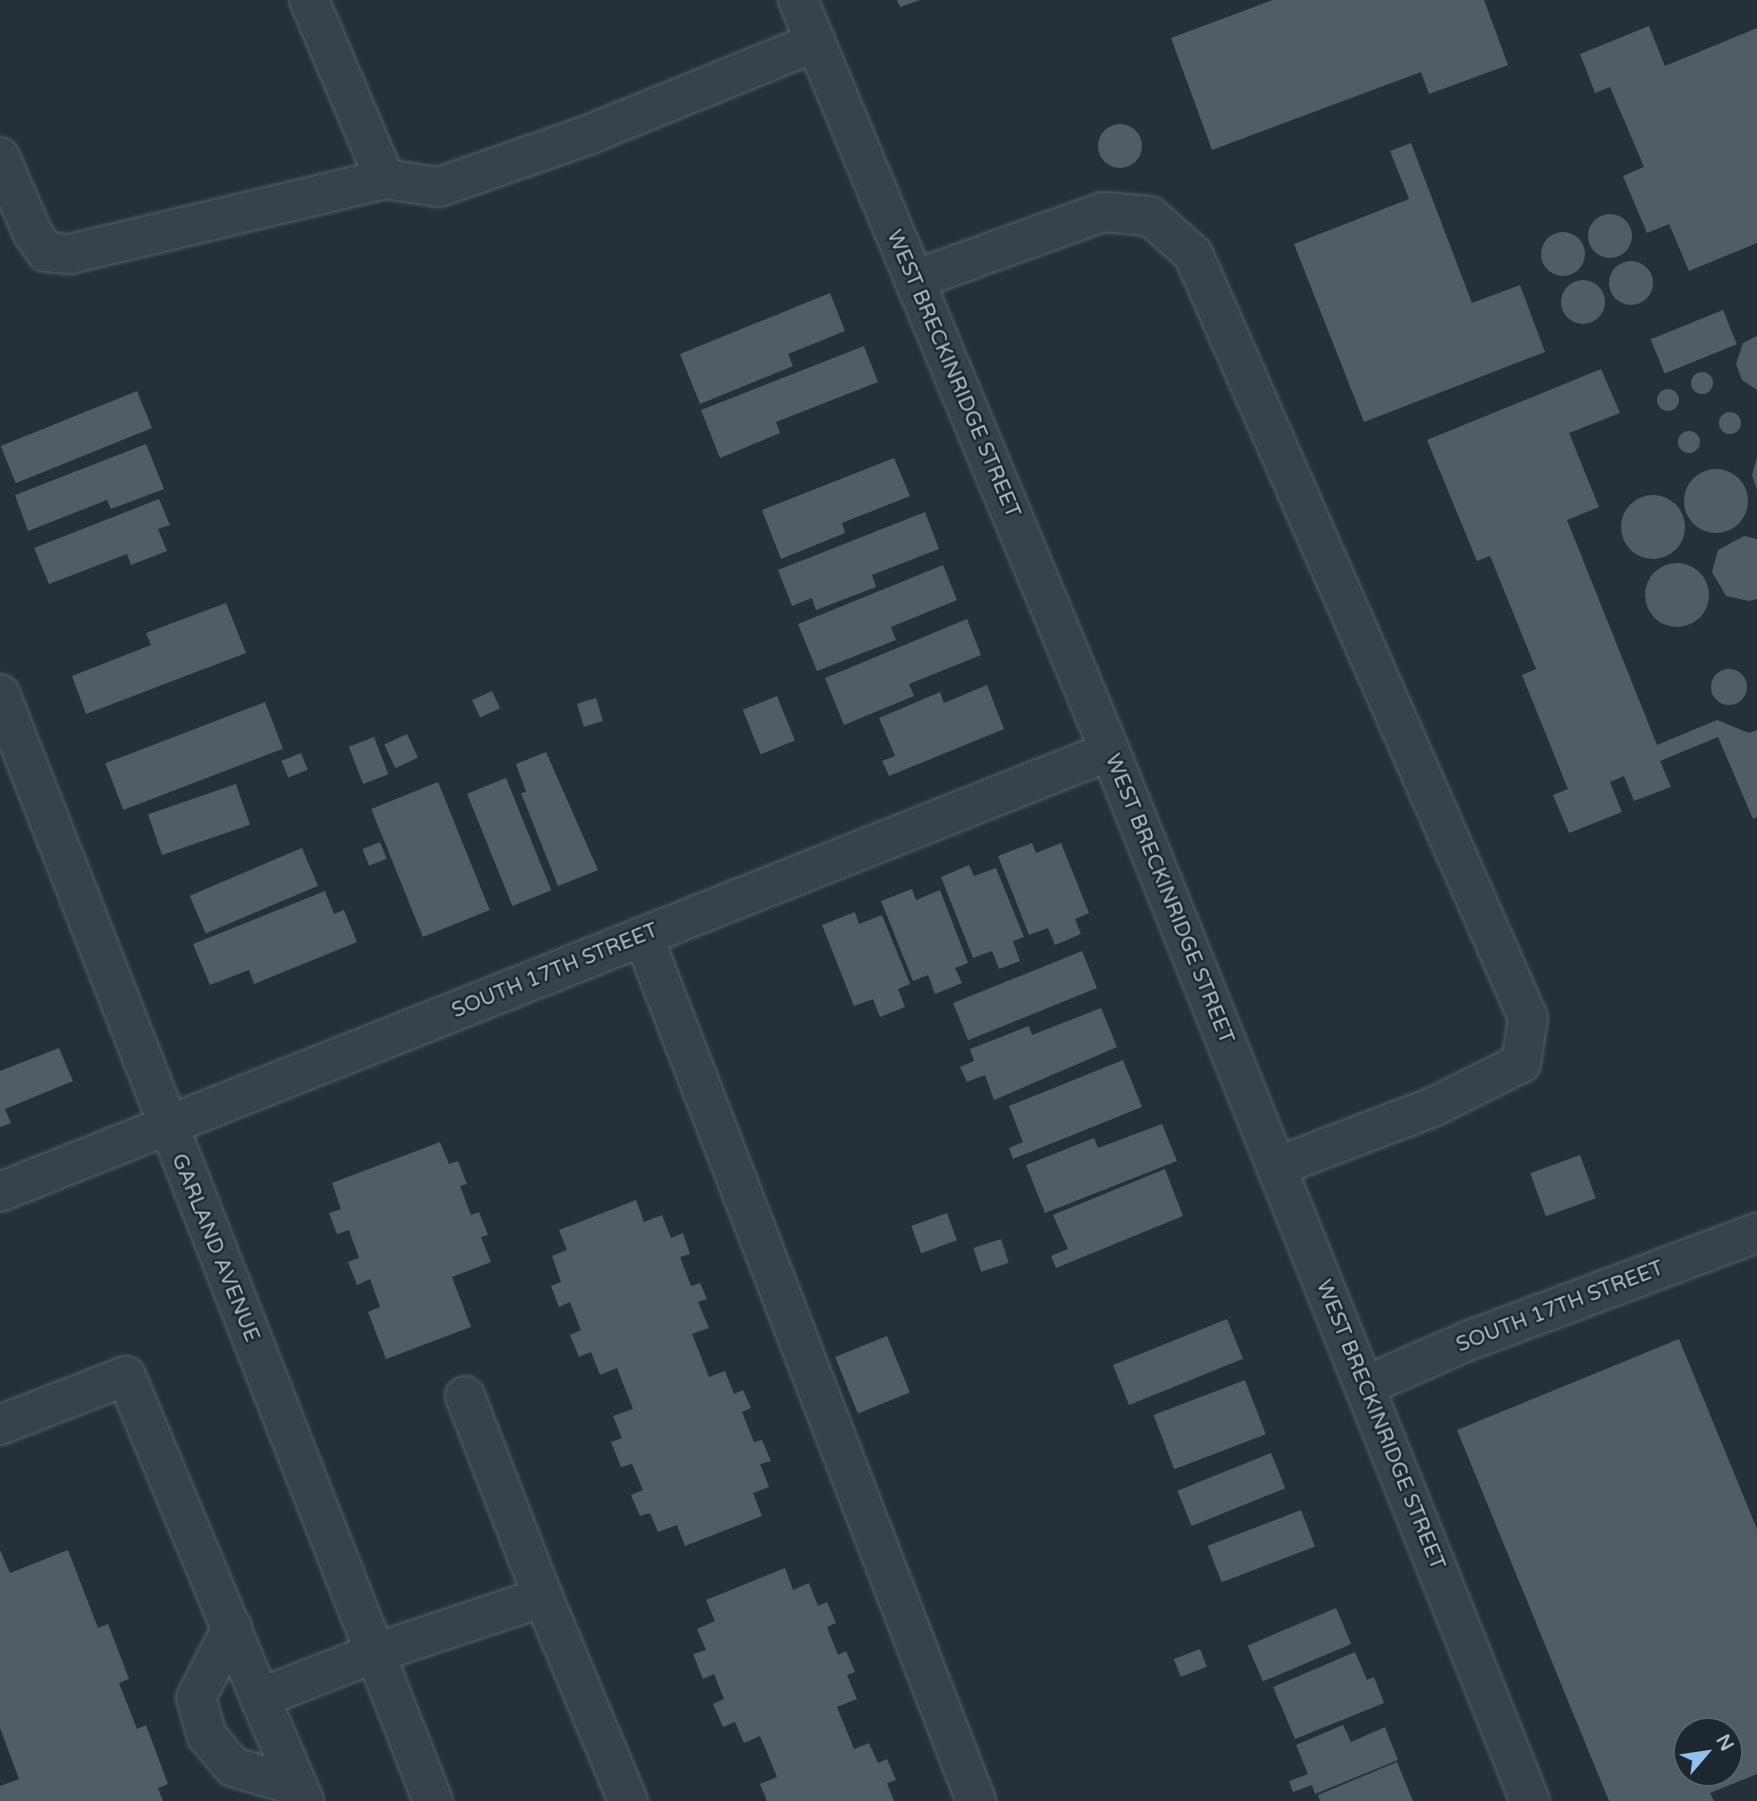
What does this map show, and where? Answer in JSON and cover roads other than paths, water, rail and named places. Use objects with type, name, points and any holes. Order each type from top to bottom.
[{"type":"street","points":[[309,0],[385,179]]},
{"type":"street","name":"WEST BRECKINRIDGE STREET","points":[[798,0],[1110,751],[1530,1801]]},
{"type":"street","points":[[0,157],[33,234],[46,252],[70,254],[385,179],[439,187],[588,135],[816,42]]},
{"type":"street","points":[[914,280],[1103,212],[1150,216],[1193,254],[1528,1018],[1521,1063],[1433,1107],[1276,1167]]},
{"type":"street","name":"GARLAND AVENUE","points":[[0,694],[433,1801]]},
{"type":"street","name":"SOUTH 17TH STREET","points":[[0,1192],[1110,751]]},
{"type":"street","points":[[643,936],[976,1801]]},
{"type":"street","name":"SOUTH 17TH STREET","points":[[1364,1385],[1465,1342],[1757,1233]]},
{"type":"street","points":[[0,1425],[126,1376],[301,1793]]},
{"type":"street","points":[[465,1396],[543,1597],[628,1801]]},
{"type":"street","points":[[260,1698],[375,1653],[543,1597]]},
{"type":"street","points":[[232,1627],[196,1698],[207,1736],[233,1767],[301,1793]]}]
